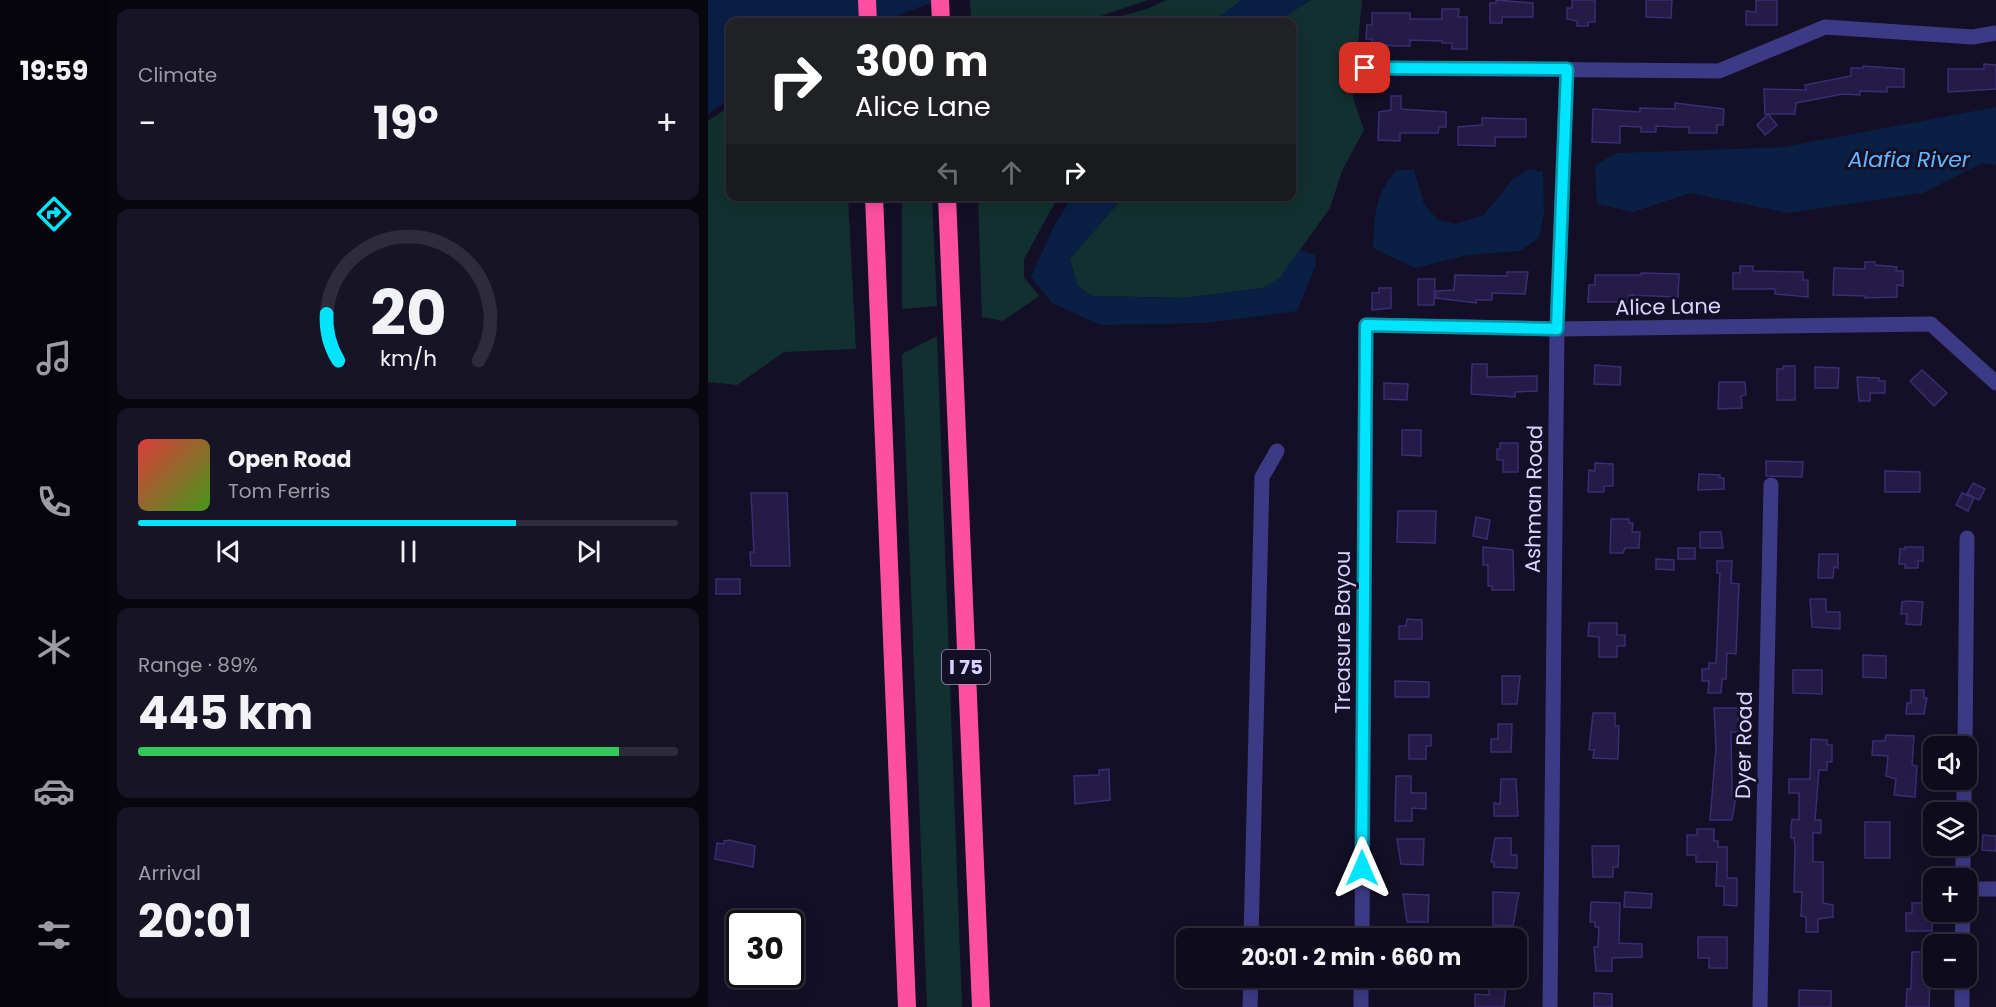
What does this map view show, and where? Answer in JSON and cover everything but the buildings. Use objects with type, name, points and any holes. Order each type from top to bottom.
[{"type":"highway","points":[[867,0],[868,18]]},
{"type":"highway","points":[[940,0],[941,18]]},
{"type":"highway","points":[[874,201],[907,1007]]},
{"type":"highway","name":"I 75","points":[[947,201],[981,1007]]},
{"type":"street","points":[[1365,68],[1719,71],[1825,27],[1972,37],[1996,33]]},
{"type":"street","name":"Ashman Road","points":[[1550,1007],[1557,329],[1567,69]]},
{"type":"street","name":"Alice Lane","points":[[1366,325],[1557,329],[1931,324],[1962,350],[1996,384]]},
{"type":"street","name":"Treasure Bayou","points":[[1362,928],[1366,325]]},
{"type":"street","points":[[1251,928],[1262,477],[1277,451]]},
{"type":"street","name":"Dyer Road","points":[[1760,1007],[1771,485]]},
{"type":"street","points":[[1965,736],[1967,538]]},
{"type":"street","points":[[1977,889],[1996,889]]},
{"type":"street","points":[[1250,1007],[1251,988]]},
{"type":"street","points":[[1361,988],[1361,1007]]},
{"type":"street","points":[[1962,988],[1962,1007]]},
{"type":"green space","points":[[970,0],[1148,0],[1095,18],[971,18]]},
{"type":"green space","points":[[1166,0],[1242,0],[1217,18],[1114,18],[1147,9]]},
{"type":"green space","points":[[1311,0],[1362,0],[1353,98],[1364,130],[1342,171],[1330,208],[1280,278],[1263,288],[1185,298],[1092,296],[1077,285],[1070,259],[1120,201],[1296,201],[1296,18],[1282,18]]},
{"type":"green space","points":[[726,109],[726,201],[848,201],[856,349],[784,352],[737,385],[708,382],[708,121]]},
{"type":"green space","points":[[902,201],[932,201],[937,306],[902,309]]},
{"type":"green space","points":[[978,201],[1056,201],[1024,259],[1024,277],[1039,296],[1003,321],[982,317]]},
{"type":"green space","points":[[937,336],[962,1007],[927,1007],[902,354]]},
{"type":"water","points":[[708,0],[939,0],[891,18],[726,18],[726,102],[708,114]]},
{"type":"water","points":[[1242,0],[1311,0],[1282,18],[1217,18]]},
{"type":"water","name":"Alafia River","points":[[1996,107],[1996,165],[1982,163],[1923,193],[1788,213],[1690,193],[1633,212],[1597,204],[1595,165],[1617,153],[1784,147]]},
{"type":"water","points":[[1529,169],[1543,172],[1544,214],[1539,238],[1520,251],[1467,255],[1415,268],[1373,248],[1377,206],[1384,187],[1397,170],[1414,170],[1424,204],[1438,220],[1455,224],[1484,215],[1514,178]]},
{"type":"water","points":[[1070,201],[1120,201],[1070,259],[1077,285],[1092,296],[1185,298],[1263,288],[1280,278],[1299,250],[1315,255],[1316,265],[1297,311],[1206,323],[1100,325],[1052,303],[1031,277],[1052,230]]},
{"type":"route","points":[[1362,868],[1366,325],[1557,329],[1567,69],[1365,68]]}]
